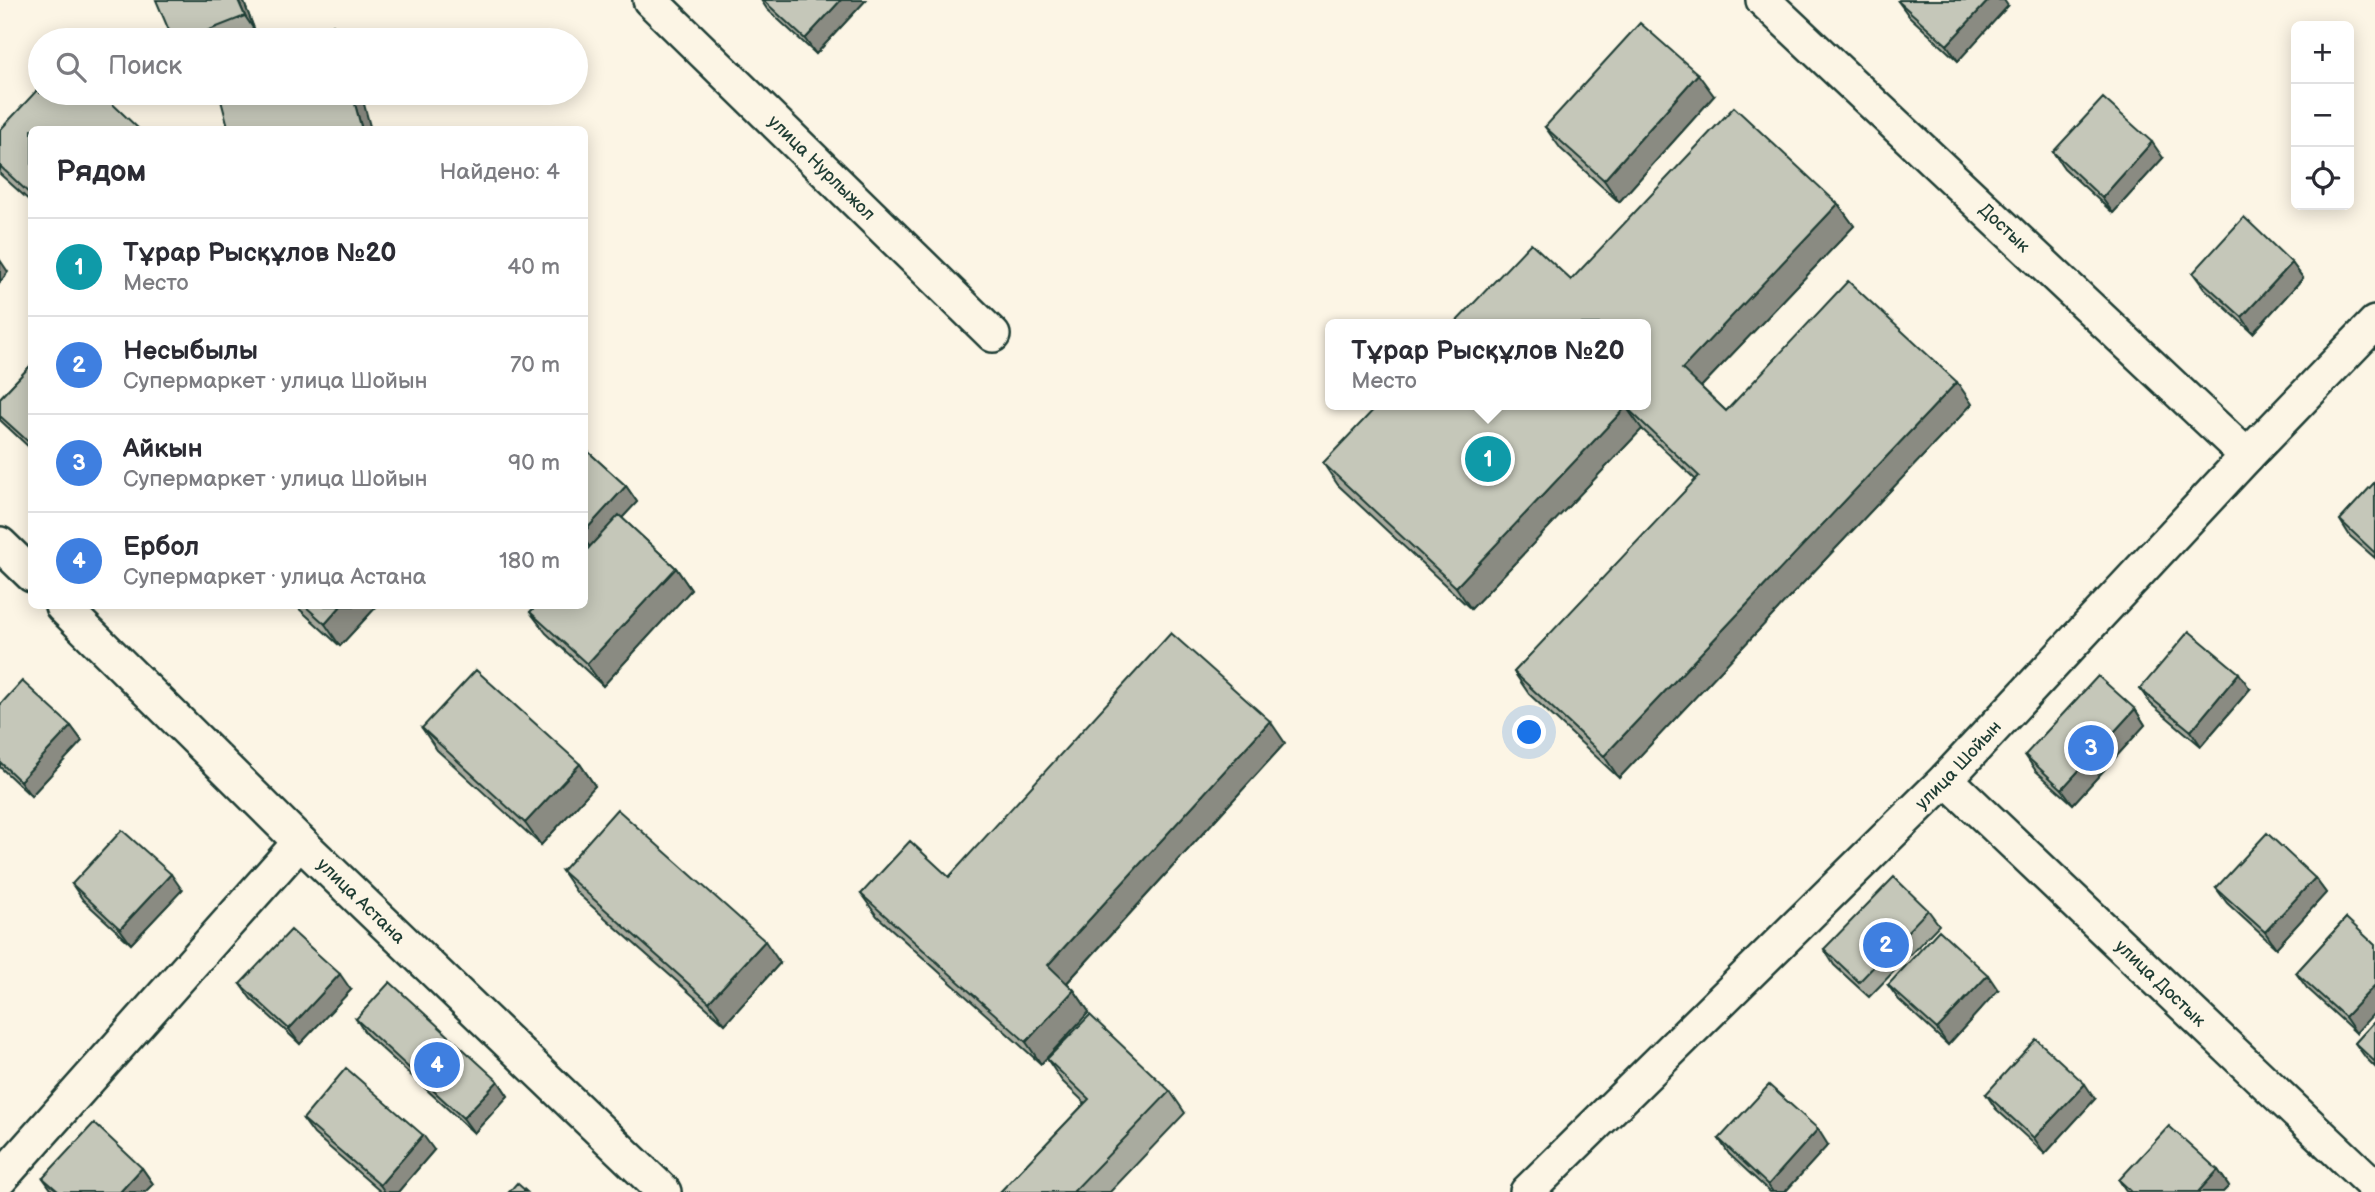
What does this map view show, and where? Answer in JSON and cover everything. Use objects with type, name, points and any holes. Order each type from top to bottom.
[{"type":"street","name":"улица Нурлыжол","points":[[650,0],[993,335]]},
{"type":"street","name":"Достык","points":[[1763,0],[2247,456]]},
{"type":"street","name":"улица Шойын","points":[[1530,1191],[1946,779],[2375,323]]},
{"type":"street","points":[[0,544],[28,571]]},
{"type":"street","name":"улица Астана","points":[[65,609],[300,842],[664,1192]]},
{"type":"street","name":"улица Достык","points":[[1946,779],[2375,1187]]},
{"type":"street","points":[[0,1179],[300,842]]},
{"type":"building","points":[[156,0],[238,0],[245,16],[214,28],[168,28]]},
{"type":"building","points":[[763,0],[841,0],[805,39]]},
{"type":"building","points":[[1899,0],[1989,0],[1947,45]]},
{"type":"building","points":[[1640,23],[1698,74],[1604,180],[1545,127]]},
{"type":"building","points":[[2103,98],[2152,142],[2102,198],[2053,152]]},
{"type":"building","points":[[28,100],[28,105],[114,105],[136,126],[28,126],[28,192],[0,166],[0,130]]},
{"type":"building","points":[[222,105],[355,105],[361,126],[228,126]]},
{"type":"building","points":[[1734,107],[1838,204],[1682,369],[1726,411],[1848,281],[1957,382],[1604,756],[1514,672],[1699,476],[1629,410],[1651,410],[1651,319],[1459,319],[1531,243],[1571,280]]},
{"type":"building","points":[[2244,217],[2292,263],[2242,317],[2193,273]]},
{"type":"building","points":[[28,368],[28,441],[0,416],[0,398]]},
{"type":"building","points":[[1373,410],[1623,410],[1456,587],[1323,463]]},
{"type":"building","points":[[588,452],[626,486],[588,528]]},
{"type":"building","points":[[2375,482],[2375,553],[2340,520]]},
{"type":"building","points":[[619,515],[676,568],[587,664],[530,612],[533,609],[588,609],[588,549]]},
{"type":"building","points":[[308,609],[338,609],[325,624]]},
{"type":"building","points":[[2189,631],[2239,673],[2191,731],[2140,689]]},
{"type":"building","points":[[1171,633],[1270,721],[1048,965],[1074,990],[1026,1042],[861,894],[910,841],[949,877]]},
{"type":"building","points":[[476,670],[580,764],[525,823],[422,728]]},
{"type":"building","points":[[2098,676],[2135,709],[2062,789],[2025,755]]},
{"type":"building","points":[[22,681],[71,726],[20,781],[0,762],[0,705]]},
{"type":"building","points":[[617,809],[765,941],[709,1002],[562,871]]},
{"type":"building","points":[[122,830],[171,874],[120,929],[72,884]]},
{"type":"building","points":[[2267,833],[2315,878],[2265,932],[2216,888]]},
{"type":"building","points":[[1894,877],[1928,910],[1859,982],[1824,949]]},
{"type":"building","points":[[2346,918],[2375,945],[2375,985],[2345,1017],[2296,973]]},
{"type":"building","points":[[291,930],[340,974],[289,1029],[240,984]]},
{"type":"building","points":[[1939,930],[1988,975],[1937,1029],[1888,985]]},
{"type":"building","points":[[390,982],[498,1081],[463,1118],[356,1019]]},
{"type":"building","points":[[1090,1015],[1170,1091],[1073,1192],[1000,1192],[1089,1099],[1047,1059]]},
{"type":"building","points":[[2375,1021],[2375,1062],[2355,1043]]},
{"type":"building","points":[[2036,1039],[2085,1084],[2034,1138],[1986,1094]]},
{"type":"building","points":[[346,1068],[423,1135],[380,1185],[303,1119]]},
{"type":"building","points":[[1769,1085],[1818,1129],[1768,1185],[1719,1139]]},
{"type":"building","points":[[94,1123],[142,1168],[120,1192],[59,1192],[43,1178]]},
{"type":"building","points":[[2169,1126],[2218,1170],[2198,1192],[2132,1192],[2119,1180]]},
{"type":"building","points":[[517,1183],[527,1192],[509,1192]]},
{"type":"place","name":"Тұрар Рысқұлов №20","points":[[1488,459]]},
{"type":"place","name":"Айкын","points":[[2091,748]]},
{"type":"place","name":"Несыбылы","points":[[1886,945]]},
{"type":"place","name":"Ербол","points":[[437,1065]]}]
